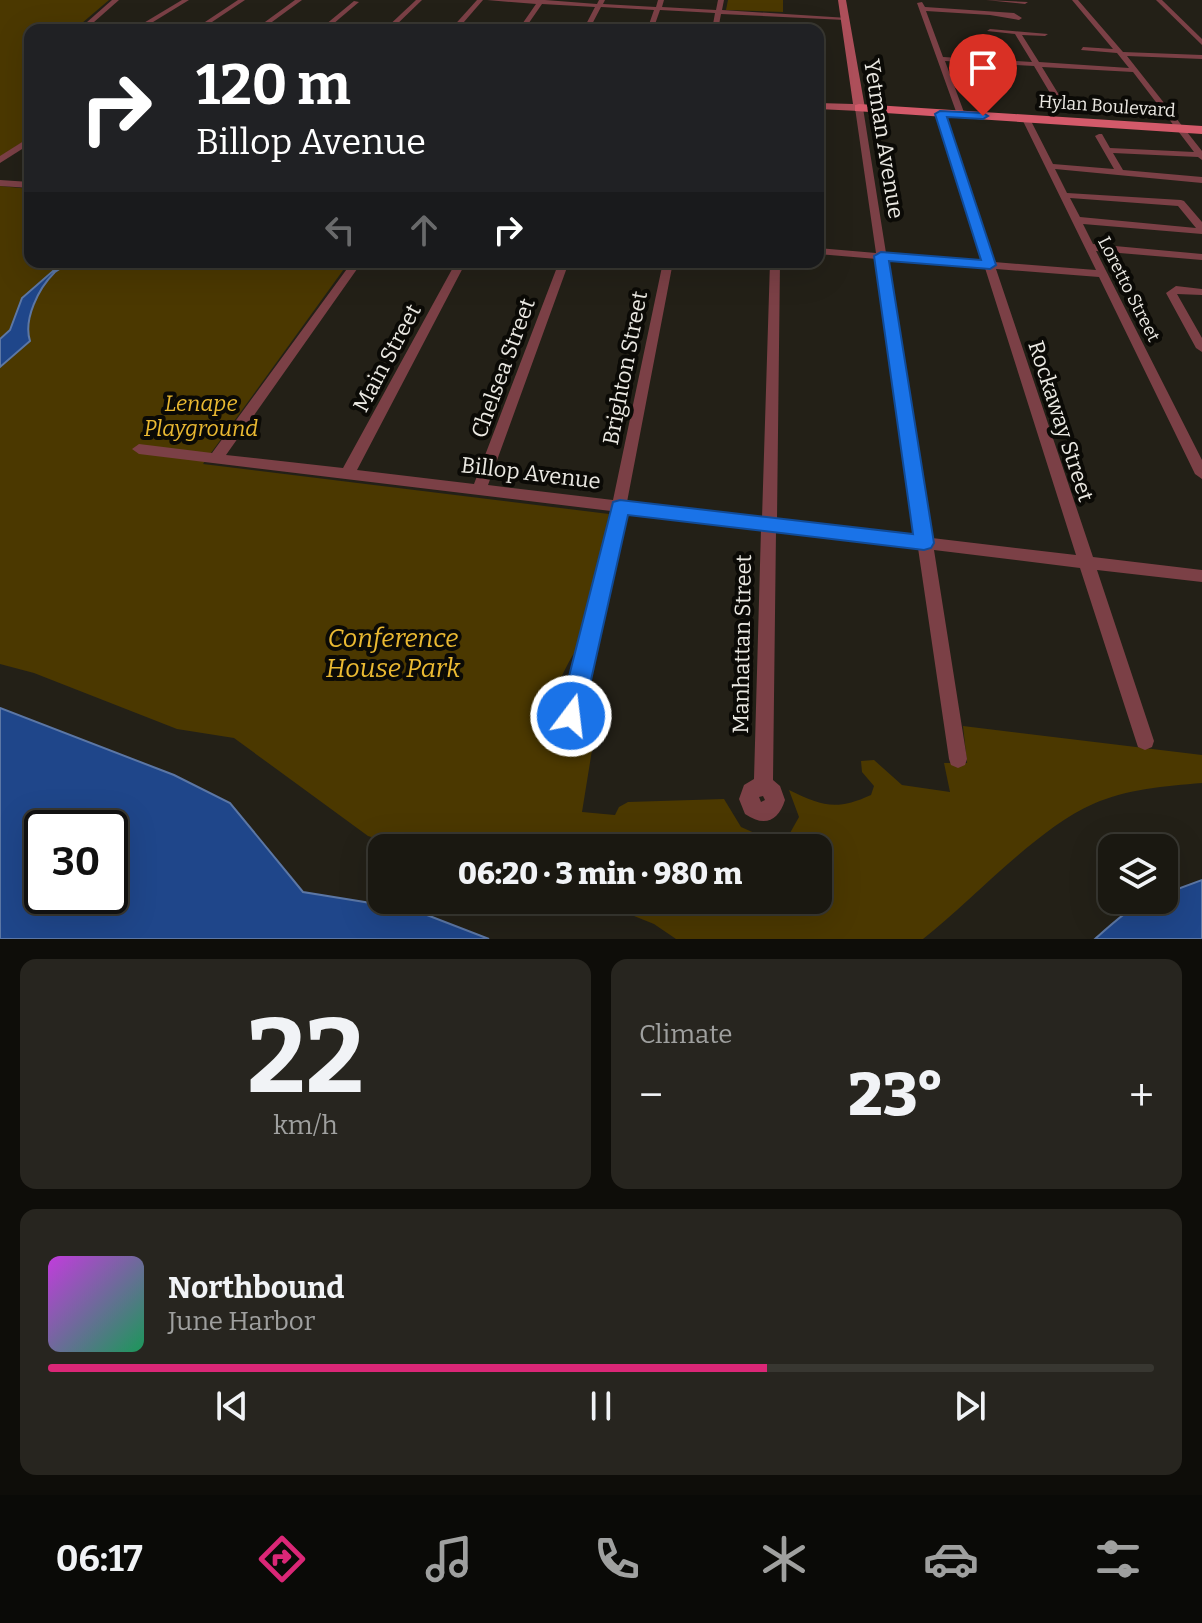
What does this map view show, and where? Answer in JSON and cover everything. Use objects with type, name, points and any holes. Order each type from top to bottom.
[{"type":"main road","name":"Hylan Boulevard","points":[[859,108],[1202,130]]},
{"type":"street","points":[[88,24],[116,0]]},
{"type":"street","points":[[145,24],[186,0]]},
{"type":"street","points":[[205,24],[242,0]]},
{"type":"street","points":[[265,24],[299,0]]},
{"type":"street","points":[[393,24],[419,0]]},
{"type":"street","points":[[458,24],[480,0]]},
{"type":"street","points":[[490,0],[601,3],[845,18]]},
{"type":"street","points":[[652,24],[661,0]]},
{"type":"street","points":[[716,24],[721,0]]},
{"type":"street","name":"Yetman Avenue","points":[[842,0],[958,759]]},
{"type":"street","points":[[919,0],[961,115]]},
{"type":"street","points":[[989,0],[1025,2]]},
{"type":"street","points":[[1075,0],[1135,70],[1201,156]]},
{"type":"street","points":[[1159,0],[1202,43]]},
{"type":"street","points":[[525,24],[541,1]]},
{"type":"street","points":[[329,24],[356,2]]},
{"type":"street","points":[[589,24],[601,3]]},
{"type":"street","points":[[922,9],[992,14]]},
{"type":"street","points":[[781,24],[782,15]]},
{"type":"street","points":[[990,31],[1045,34]]},
{"type":"street","points":[[1017,32],[1063,108]]},
{"type":"street","points":[[1077,41],[1084,51],[1202,57]]},
{"type":"street","points":[[940,59],[1135,70]]},
{"type":"street","name":"Hylan Boulevard","points":[[824,106],[859,108]]},
{"type":"street","name":"Rockaway Street","points":[[940,114],[1145,741]]},
{"type":"street","name":"Loretto Street","points":[[1026,119],[1202,474]]},
{"type":"street","points":[[1099,136],[1120,172]]},
{"type":"street","points":[[0,160],[24,144]]},
{"type":"street","points":[[1107,150],[1201,156]]},
{"type":"street","points":[[1049,166],[1202,180]]},
{"type":"street","points":[[1109,171],[1119,186]]},
{"type":"street","points":[[0,183],[24,185]]},
{"type":"street","points":[[1062,195],[1183,204],[1202,229]]},
{"type":"street","points":[[1075,220],[1202,229]]},
{"type":"street","points":[[1088,247],[1202,257]]},
{"type":"street","points":[[824,251],[1102,274]]},
{"type":"street","points":[[216,458],[353,268]]},
{"type":"street","name":"Main Street","points":[[348,473],[458,268]]},
{"type":"street","name":"Chelsea Street","points":[[480,488],[562,268]]},
{"type":"street","name":"Brighton Street","points":[[571,716],[620,507],[667,268]]},
{"type":"street","name":"Manhattan Street","points":[[763,786],[775,268]]},
{"type":"street","points":[[1202,292],[1172,291],[1202,348]]},
{"type":"street","points":[[1186,321],[1202,322]]},
{"type":"street","name":"Billop Avenue","points":[[139,449],[1202,576]]},
{"type":"green space","points":[[0,0],[109,0],[81,24],[24,24],[24,141],[0,157]]},
{"type":"green space","points":[[728,0],[783,0],[783,12],[726,10]]},
{"type":"green space","name":"Conference House Park","points":[[0,186],[24,188],[24,268],[345,268],[203,464],[609,514],[583,640],[559,683],[544,730],[588,736],[593,744],[582,812],[615,815],[619,807],[628,802],[724,799],[741,827],[757,834],[368,836],[234,738],[177,729],[34,673],[0,664]]},
{"type":"green space","name":"Conference House Park","points":[[963,726],[1202,755],[1202,783],[1119,795],[1071,815],[1028,847],[923,939],[676,939],[654,924],[629,914],[832,914],[832,834],[788,834],[799,817],[789,790],[820,803],[838,805],[859,800],[871,795],[874,786],[862,772],[861,761],[874,760],[902,785],[950,792],[944,763],[967,763]]},
{"type":"water","points":[[53,271],[38,295],[31,314],[30,341],[0,367],[0,339],[10,330],[22,298]]},
{"type":"water","points":[[0,708],[174,775],[230,803],[303,892],[368,903],[368,914],[424,914],[489,939],[0,939]]},
{"type":"water","points":[[1202,880],[1202,939],[1095,939],[1125,914],[1178,914],[1178,889]]},
{"type":"waterway","points":[[54,272],[60,268]]},
{"type":"route","points":[[571,716],[620,507],[924,543],[881,256],[990,265],[940,114],[983,116]]},
{"type":"park label","name":"Lenape Playground","points":[[201,416]]}]
